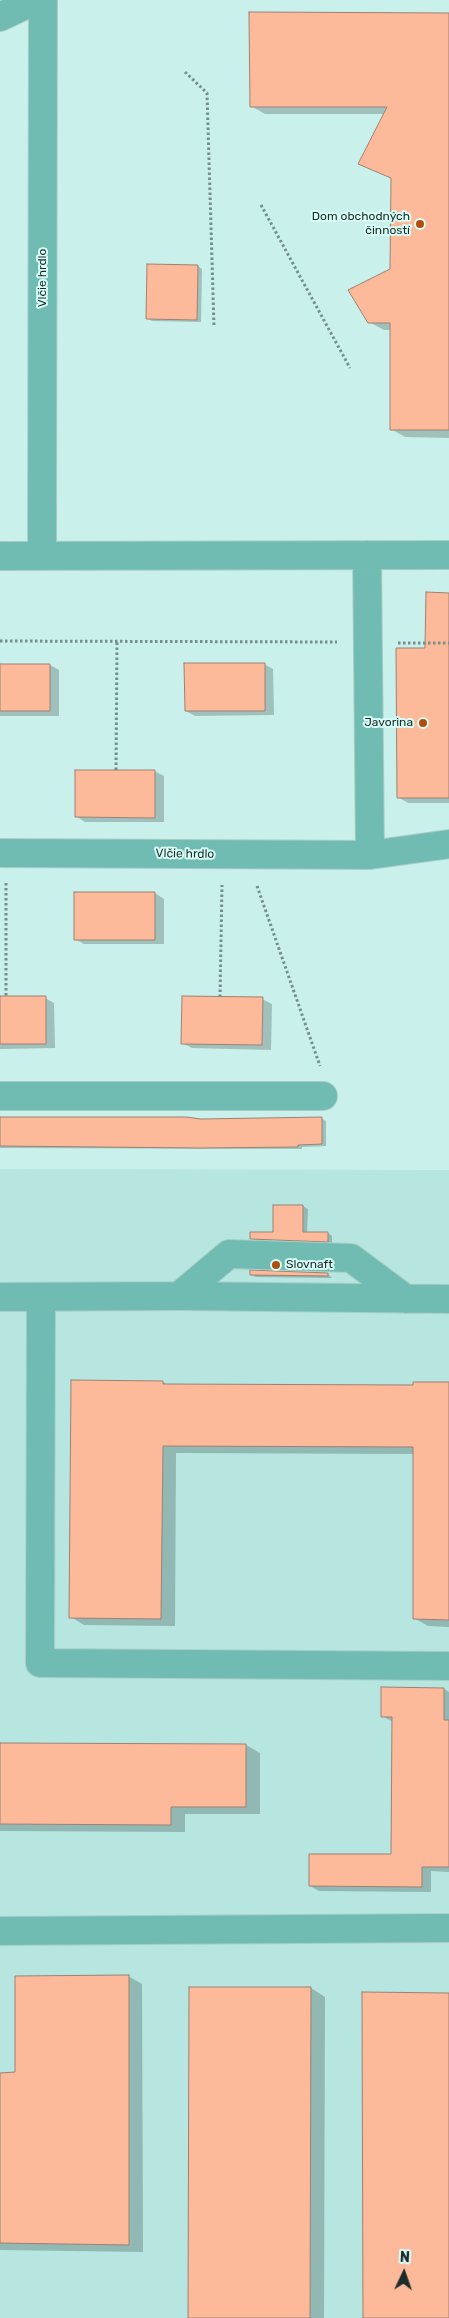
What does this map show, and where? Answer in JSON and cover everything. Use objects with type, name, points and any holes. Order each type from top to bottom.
[{"type":"street","points":[[0,17],[36,0]]},
{"type":"street","name":"Vlčie hrdlo","points":[[42,556],[44,0]]},
{"type":"street","points":[[367,555],[370,855]]},
{"type":"street","points":[[0,556],[449,555]]},
{"type":"street","name":"Vlčie hrdlo","points":[[3,853],[370,855],[449,844]]},
{"type":"street","points":[[0,1096],[323,1096]]},
{"type":"street","points":[[179,1296],[229,1254],[351,1258],[406,1299]]},
{"type":"street","points":[[0,1297],[179,1296],[449,1299]]},
{"type":"street","points":[[41,1297],[40,1663],[449,1666]]},
{"type":"street","points":[[0,1931],[449,1928]]},
{"type":"path","points":[[185,72],[207,93],[214,327]]},
{"type":"path","points":[[261,205],[350,368]]},
{"type":"path","points":[[0,641],[368,643]]},
{"type":"path","points":[[116,770],[117,641]]},
{"type":"path","points":[[425,643],[449,643]]},
{"type":"path","points":[[3,853],[6,996]]},
{"type":"path","points":[[220,997],[234,854]]},
{"type":"path","points":[[234,854],[319,1059],[323,1096]]},
{"type":"shaded area","points":[[0,1169],[449,1170],[449,2318],[0,2318]]},
{"type":"building","points":[[249,12],[449,13],[449,430],[390,430],[390,323],[368,323],[348,290],[390,269],[391,178],[358,164],[387,107],[250,107]]},
{"type":"building","points":[[147,264],[198,265],[197,320],[146,319]]},
{"type":"building","name":"Javorina","points":[[426,592],[449,593],[449,798],[397,798],[396,648],[425,648]]},
{"type":"building","points":[[184,663],[265,663],[265,711],[185,711]]},
{"type":"building","points":[[0,664],[50,664],[50,711],[0,711]]},
{"type":"building","points":[[75,770],[155,770],[155,818],[75,817]]},
{"type":"building","points":[[74,892],[155,892],[155,940],[74,940]]},
{"type":"building","points":[[0,996],[46,996],[46,1044],[0,1044]]},
{"type":"building","points":[[182,996],[263,997],[262,1045],[181,1044]]},
{"type":"building","points":[[0,1117],[186,1117],[201,1119],[322,1117],[322,1144],[298,1145],[298,1147],[200,1148],[0,1146]]},
{"type":"building","points":[[273,1205],[303,1205],[303,1232],[328,1232],[328,1242],[250,1239],[250,1232],[273,1232]]},
{"type":"building","points":[[250,1270],[328,1273],[328,1276],[250,1275]]},
{"type":"building","points":[[71,1380],[163,1381],[163,1384],[413,1385],[413,1382],[449,1382],[449,1620],[413,1619],[413,1447],[163,1446],[161,1619],[69,1618]]},
{"type":"building","points":[[381,1687],[444,1688],[444,1720],[449,1720],[449,1867],[422,1867],[422,1887],[309,1886],[309,1854],[391,1854],[392,1717],[381,1717]]},
{"type":"building","points":[[0,1743],[246,1744],[246,1807],[171,1807],[171,1825],[0,1824]]},
{"type":"building","points":[[129,1975],[129,2245],[0,2243],[0,2073],[15,2072],[15,1976]]},
{"type":"building","points":[[189,1987],[311,1987],[310,2318],[188,2318]]},
{"type":"building","points":[[362,1992],[449,1993],[449,2318],[363,2318]]},
{"type":"place","name":"Dom obchodných činností","points":[[420,224]]},
{"type":"place","name":"Javorina","points":[[423,723]]},
{"type":"place","name":"Slovnaft","points":[[276,1265]]}]
